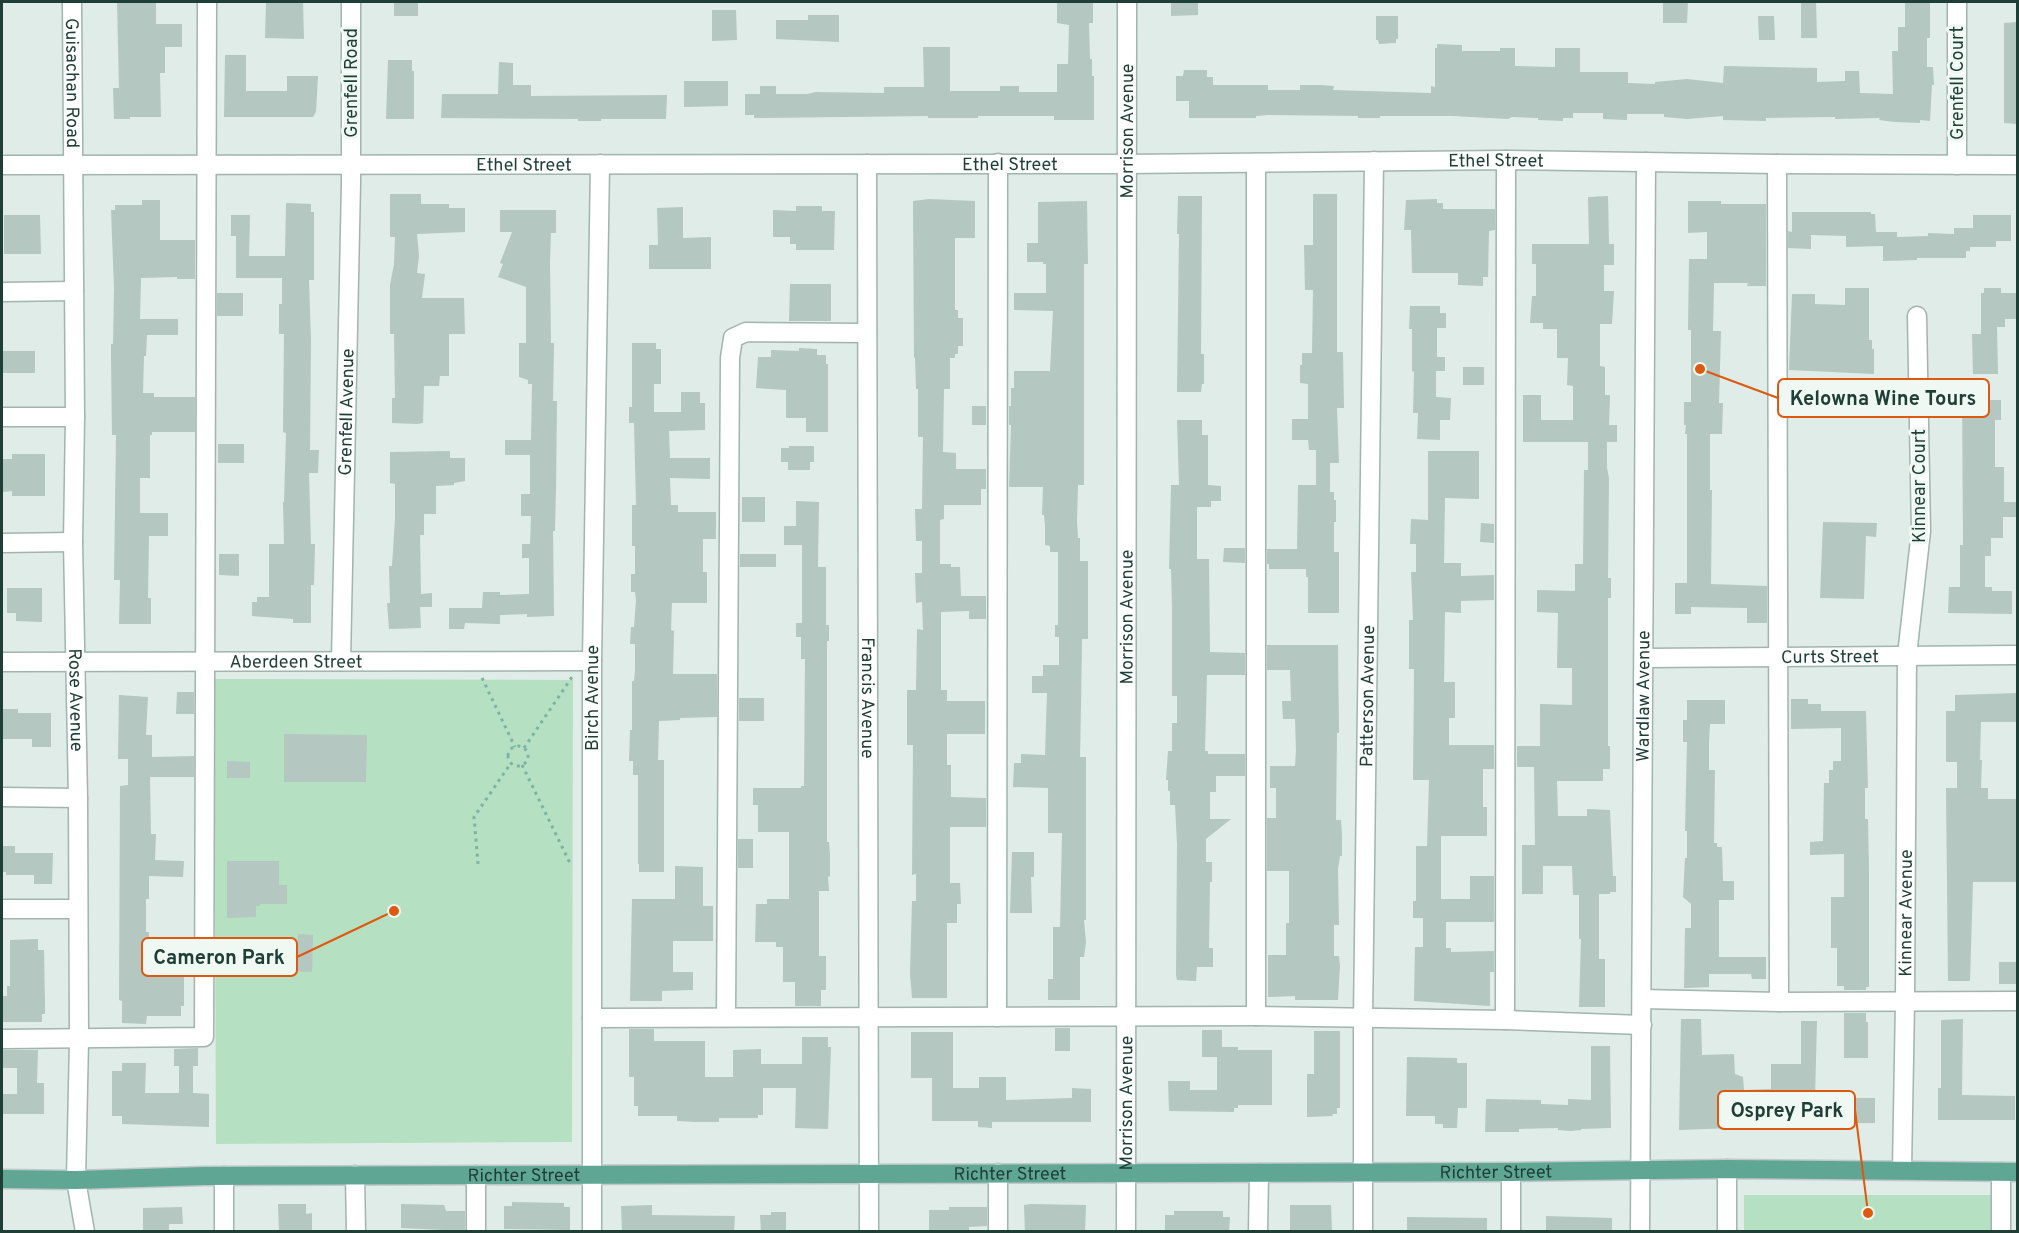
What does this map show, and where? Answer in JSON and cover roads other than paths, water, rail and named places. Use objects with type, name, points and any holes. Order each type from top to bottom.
[{"type":"main road","name":"Richter Street","points":[[2,1179],[76,1180],[355,1175],[1511,1172],[1728,1169],[1902,1169],[2009,1172]]},
{"type":"street","name":"Guisachan Road","points":[[72,2],[74,165]]},
{"type":"street","points":[[2,1039],[204,1037],[207,2]]},
{"type":"street","name":"Grenfell Road","points":[[351,2],[351,164]]},
{"type":"street","name":"Morrison Avenue","points":[[1126,1232],[1127,2]]},
{"type":"street","name":"Grenfell Court","points":[[1957,2],[1957,165]]},
{"type":"street","name":"Ethel Street","points":[[2,165],[1127,164],[1506,160],[2018,165]]},
{"type":"street","points":[[1505,1020],[1506,160]]},
{"type":"street","name":"Patterson Avenue","points":[[1363,1232],[1363,1019],[1374,161]]},
{"type":"street","name":"Wardlaw Avenue","points":[[1640,1232],[1646,162]]},
{"type":"street","points":[[997,1017],[998,163]]},
{"type":"street","points":[[1256,163],[1256,1016]]},
{"type":"street","name":"Grenfell Avenue","points":[[341,660],[351,164]]},
{"type":"street","name":"Birch Avenue","points":[[592,1232],[592,1018],[587,660],[600,164]]},
{"type":"street","name":"Francis Avenue","points":[[867,164],[869,1232]]},
{"type":"street","points":[[1777,164],[1779,1002]]},
{"type":"street","name":"Rose Avenue","points":[[74,165],[73,542],[78,798],[79,1040],[76,1180],[85,1232]]},
{"type":"street","points":[[2,292],[74,291]]},
{"type":"street","name":"Kinnear Court","points":[[1907,655],[1921,531],[1917,316]]},
{"type":"street","points":[[726,1017],[730,370],[733,338],[746,332],[867,333]]},
{"type":"street","points":[[2,417],[75,417]]},
{"type":"street","points":[[2,543],[73,542]]},
{"type":"street","name":"Kinnear Avenue","points":[[1902,1169],[1907,655]]},
{"type":"street","name":"Curts Street","points":[[1644,658],[2018,655]]},
{"type":"street","name":"Aberdeen Street","points":[[2,662],[587,660]]},
{"type":"street","points":[[2,797],[78,798]]},
{"type":"street","points":[[2,909],[78,909]]},
{"type":"street","points":[[1642,999],[1779,1002],[2018,1001]]},
{"type":"street","points":[[592,1018],[1256,1016],[1505,1020],[1642,1025]]},
{"type":"street","points":[[1727,1232],[1728,1169]]},
{"type":"street","points":[[1511,1172],[1511,1232]]},
{"type":"street","points":[[2001,1232],[2009,1172]]},
{"type":"street","points":[[998,1173],[998,1232]]},
{"type":"street","points":[[1258,1232],[1259,1173]]},
{"type":"street","points":[[355,1175],[356,1232]]},
{"type":"street","points":[[476,1175],[476,1232]]},
{"type":"street","points":[[224,1176],[224,1232]]},
{"type":"place","name":"Kelowna Wine Tours","points":[[1700,369]]},
{"type":"place","name":"Cameron Park","points":[[394,911]]},
{"type":"place","name":"Osprey Park","points":[[1868,1213]]}]
